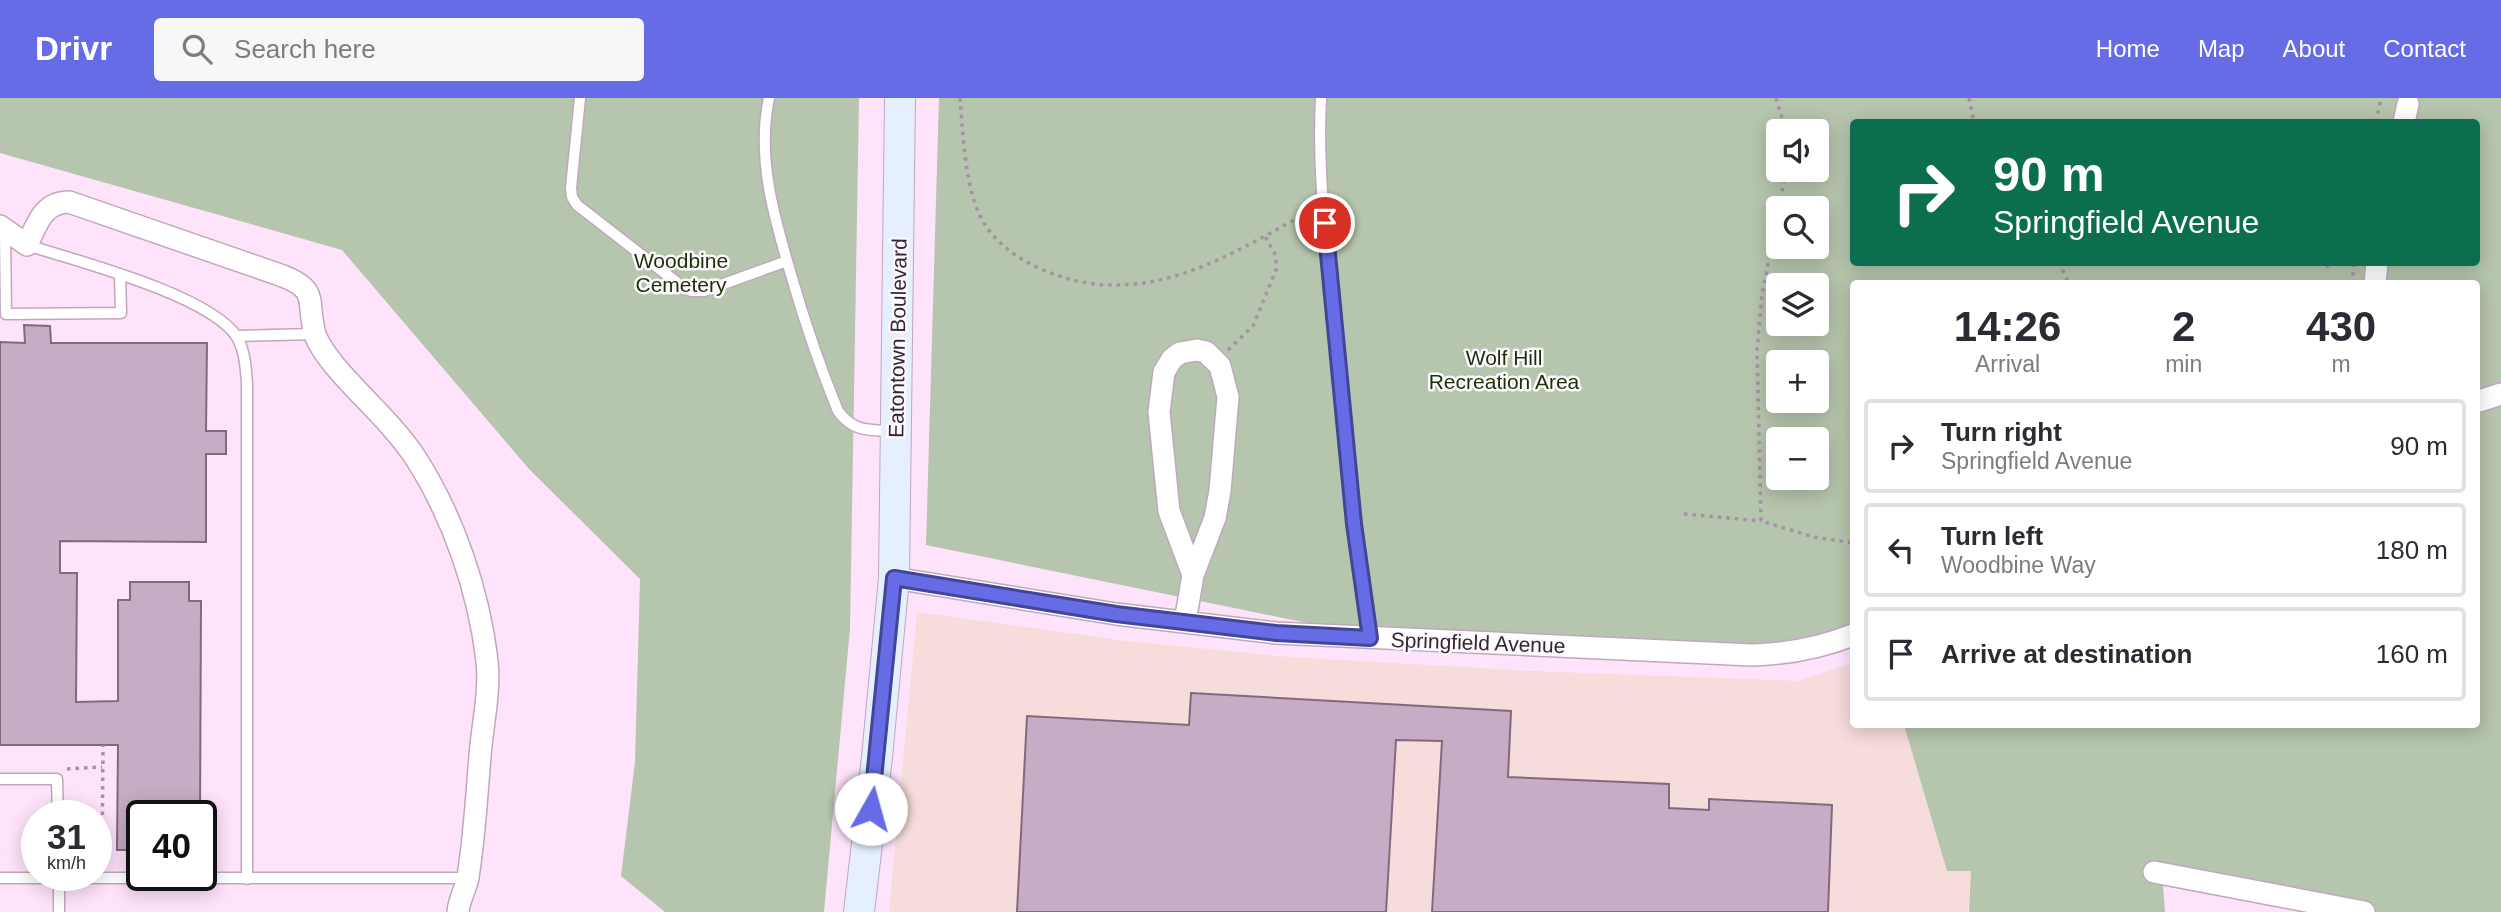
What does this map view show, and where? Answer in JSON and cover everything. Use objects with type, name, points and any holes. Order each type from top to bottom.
[{"type":"street","name":"Eatontown Boulevard","points":[[859,912],[894,578],[900,98]]},
{"type":"street","points":[[2,228],[27,245],[47,208],[62,202],[81,206],[302,285],[310,297],[314,334],[337,368],[388,421],[416,458],[447,519],[474,597],[487,663],[485,703],[468,878],[458,912]]},
{"type":"street","points":[[1185,622],[1193,575],[1215,518],[1228,397],[1226,381],[1216,360],[1206,352],[1197,350],[1180,353],[1172,359],[1164,372],[1159,412],[1169,511],[1193,575]]},
{"type":"street","points":[[2480,401],[2501,394]]},
{"type":"street","name":"Springfield Avenue","points":[[894,578],[1061,606],[1276,633],[1752,655],[1812,649],[1850,636]]},
{"type":"street","points":[[2154,872],[2364,912]]},
{"type":"lane","points":[[580,98],[571,188],[577,205],[691,291],[704,291],[787,261]]},
{"type":"lane","points":[[769,98],[764,138],[766,176],[814,354],[838,411],[849,423],[861,430],[896,431]]},
{"type":"lane","points":[[1321,98],[1324,203],[1354,524],[1370,638]]},
{"type":"lane","points":[[2,228],[6,314],[121,313],[120,274]]},
{"type":"lane","points":[[27,245],[120,274],[197,305],[213,314],[236,336],[244,359],[247,384],[247,879]]},
{"type":"lane","points":[[236,336],[314,334]]},
{"type":"lane","points":[[0,779],[57,779],[58,800]]},
{"type":"lane","points":[[0,878],[21,878]]},
{"type":"lane","points":[[112,878],[468,878]]},
{"type":"lane","points":[[59,891],[59,912]]},
{"type":"path","points":[[960,98],[966,159],[974,201],[983,222],[997,240],[1014,255],[1056,276],[1081,283],[1104,285],[1149,282],[1197,270],[1324,203]]},
{"type":"path","points":[[1776,98],[1782,119]]},
{"type":"path","points":[[1969,98],[1973,119]]},
{"type":"path","points":[[2377,119],[2381,98]]},
{"type":"path","points":[[1216,360],[1253,326],[1276,270],[1276,256],[1265,236]]},
{"type":"path","points":[[1761,521],[1757,350],[1762,295],[1769,259]]},
{"type":"path","points":[[1684,514],[1761,521],[1814,537],[1850,543]]},
{"type":"path","points":[[103,745],[103,800]]},
{"type":"path","points":[[67,769],[103,766]]},
{"type":"shaded area","points":[[917,612],[1126,641],[1289,657],[1530,671],[1799,681],[1850,664],[1850,728],[1905,728],[1947,871],[1971,870],[1968,912],[889,912]]},
{"type":"green space","name":"Woodbine Cemetery","points":[[0,98],[859,98],[850,628],[824,912],[665,912],[621,876],[635,762],[640,579],[529,469],[342,250],[0,153]]},
{"type":"green space","name":"Wolf Hill Recreation Area","points":[[939,98],[2501,98],[2501,912],[2368,912],[2162,871],[2165,912],[1969,912],[1971,871],[1947,871],[1905,728],[2480,728],[2480,280],[1850,280],[1850,632],[1778,651],[1376,637],[926,545]]},
{"type":"building","points":[[24,325],[50,326],[51,343],[207,343],[206,431],[226,431],[226,454],[206,454],[206,542],[60,541],[60,573],[77,573],[76,702],[118,701],[118,600],[130,600],[130,582],[189,582],[189,601],[201,601],[200,800],[126,800],[126,850],[117,850],[118,745],[0,745],[0,342],[25,343]]},
{"type":"building","points":[[1191,693],[1511,711],[1508,777],[1669,784],[1669,808],[1709,810],[1709,799],[1832,805],[1828,912],[1432,912],[1442,741],[1396,740],[1386,912],[1017,912],[1027,716],[1189,725]]},
{"type":"route","points":[[871,809],[894,578],[1116,614],[1276,633],[1370,638],[1354,524],[1325,223]]}]
